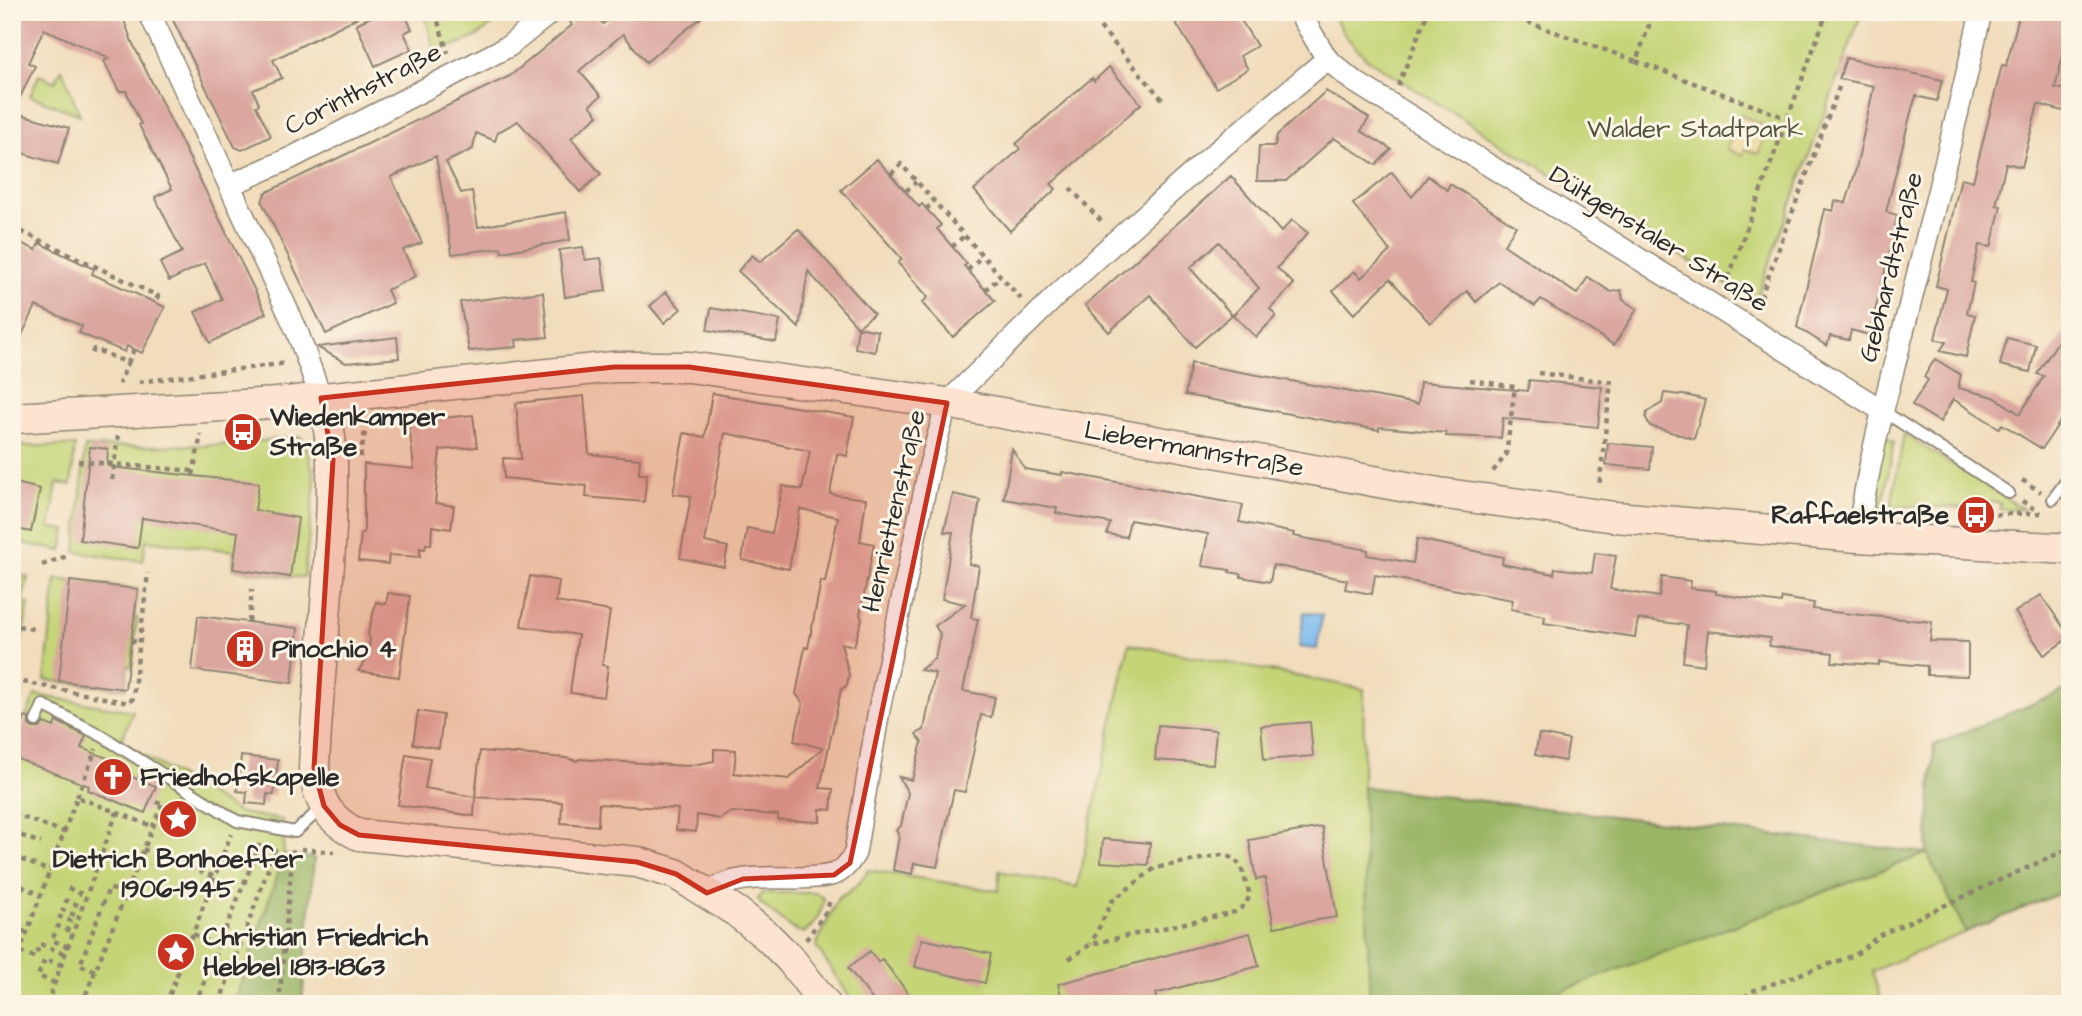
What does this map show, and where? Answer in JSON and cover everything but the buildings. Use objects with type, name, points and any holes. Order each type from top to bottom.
[{"type":"main road","name":"Liebermannstraße","points":[[12,418],[184,410],[614,367],[689,367],[947,403],[1439,493],[1615,517],[1858,537],[2070,549]]},
{"type":"main road","points":[[321,398],[331,431],[333,460],[329,575],[314,768],[317,789],[324,806],[340,825],[359,835],[637,862],[676,874],[768,937],[791,960],[825,1004]]},
{"type":"street","points":[[149,12],[308,359],[321,398]]},
{"type":"street","name":"Corinthstraße","points":[[230,186],[293,157],[509,46],[551,12]]},
{"type":"street","name":"Dültgenstaler Straße","points":[[1299,12],[1327,59],[1352,80],[1883,411]]},
{"type":"street","name":"Gebhardtstraße","points":[[1858,537],[1883,411],[1981,12]]},
{"type":"street","name":"Henriettenstraße","points":[[707,893],[722,883],[743,879],[834,875],[850,863],[855,853],[878,710],[930,466],[947,403],[1118,239],[1214,153],[1327,59]]},
{"type":"lane","name":"Dültgenstaler Straße","points":[[1883,411],[2008,493]]},
{"type":"lane","points":[[2053,499],[2070,476]]},
{"type":"lane","points":[[36,721],[43,705],[102,736],[237,821],[295,832],[324,806]]},
{"type":"path","points":[[435,12],[455,74]]},
{"type":"path","points":[[1087,12],[1163,100]]},
{"type":"path","points":[[1399,85],[1428,12]]},
{"type":"path","points":[[1499,12],[1786,118]]},
{"type":"path","points":[[1636,61],[1654,12]]},
{"type":"path","points":[[1726,286],[1825,13]]},
{"type":"path","points":[[1749,327],[1841,82]]},
{"type":"path","points":[[891,174],[901,164],[1036,316]]},
{"type":"path","points":[[906,191],[916,182]]},
{"type":"path","points":[[1070,188],[1118,239]]},
{"type":"path","points":[[926,209],[934,202]]},
{"type":"path","points":[[12,227],[158,296],[155,302]]},
{"type":"path","points":[[952,247],[964,236]]},
{"type":"path","points":[[968,270],[982,256]]},
{"type":"path","points":[[985,290],[1000,277]]},
{"type":"path","points":[[92,353],[94,349],[128,363]]},
{"type":"path","points":[[119,384],[134,349]]},
{"type":"path","points":[[106,386],[308,359]]},
{"type":"path","points":[[1538,373],[1611,382],[1599,487]]},
{"type":"path","points":[[1470,380],[1515,387],[1506,454],[1490,475]]},
{"type":"path","points":[[360,459],[366,427]]},
{"type":"path","points":[[78,461],[194,473],[201,433]]},
{"type":"path","points":[[112,480],[118,435]]},
{"type":"path","points":[[42,565],[67,556]]},
{"type":"path","points":[[23,682],[126,704],[133,698],[148,573]]},
{"type":"path","points":[[249,622],[253,589]]},
{"type":"path","points":[[18,626],[33,629]]},
{"type":"path","points":[[131,641],[139,642]]},
{"type":"path","points":[[13,970],[102,736]]},
{"type":"path","points":[[77,797],[152,826]]},
{"type":"path","points":[[82,1004],[162,804],[156,802]]},
{"type":"path","points":[[47,1004],[117,812]]},
{"type":"path","points":[[41,843],[12,829],[16,815],[64,832]]},
{"type":"path","points":[[279,1004],[295,832]]},
{"type":"path","points":[[166,1004],[229,842]]},
{"type":"path","points":[[195,1004],[260,844],[275,850],[219,1004]]},
{"type":"path","points":[[293,848],[334,852]]},
{"type":"path","points":[[1737,1004],[1752,991],[1855,955],[1880,935],[2070,848]]},
{"type":"path","points":[[143,849],[215,877]]},
{"type":"path","points":[[1069,959],[1090,944],[1236,912],[1245,905],[1250,895],[1241,867],[1234,858],[1222,855],[1155,868],[1112,901],[1090,944]]},
{"type":"path","points":[[12,856],[50,871]]},
{"type":"path","points":[[12,882],[41,895]]},
{"type":"path","points":[[68,888],[86,896]]},
{"type":"path","points":[[95,971],[80,965],[109,888],[125,894]]},
{"type":"path","points":[[800,949],[827,911],[832,893]]},
{"type":"path","points":[[65,900],[82,907]]},
{"type":"path","points":[[61,909],[79,917]]},
{"type":"path","points":[[12,910],[17,912],[12,926],[27,933]]},
{"type":"path","points":[[58,916],[76,923]]},
{"type":"path","points":[[68,947],[52,940],[58,926],[73,932]]},
{"type":"path","points":[[193,934],[218,945]]},
{"type":"path","points":[[20,951],[35,957],[40,944],[65,954]]},
{"type":"path","points":[[55,984],[38,976],[45,959],[61,965]]},
{"type":"path","points":[[12,997],[30,1004]]},
{"type":"highlighted area","points":[[614,367],[689,367],[947,403],[850,863],[834,875],[743,879],[707,893],[676,874],[637,862],[359,835],[340,825],[324,806],[314,768],[333,460],[321,398]]},
{"type":"green space","points":[[424,12],[508,12],[476,37],[435,53]]},
{"type":"green space","name":"Walder Stadtpark","points":[[1331,12],[1862,12],[1755,302],[1367,59],[1346,37]]},
{"type":"green space","points":[[62,69],[80,115],[30,96],[39,75],[55,82]]},
{"type":"green space","points":[[1904,434],[2023,509],[2000,509],[2000,503],[1986,502],[1985,508],[1891,506]]},
{"type":"green space","points":[[301,437],[309,454],[315,482],[304,577],[233,569],[234,551],[146,540],[143,561],[76,552],[85,447],[220,445]]},
{"type":"green space","points":[[1885,437],[1894,442],[1882,509],[1867,507]]},
{"type":"green space","points":[[12,446],[75,446],[71,485],[57,483],[50,528],[66,530],[62,551],[12,541]]},
{"type":"green space","points":[[12,574],[28,577],[22,602],[29,604],[19,652],[12,653]]},
{"type":"green space","points":[[56,579],[138,589],[132,666],[128,666],[125,689],[45,680]]},
{"type":"green space","points":[[1129,644],[1364,689],[1363,787],[1370,1004],[854,1004],[816,946],[838,898],[856,887],[868,870],[999,891],[999,871],[1077,887]]},
{"type":"green space","points":[[2070,688],[2070,889],[1966,932],[1927,853],[1934,745]]},
{"type":"green space","points":[[35,695],[133,711],[121,742],[240,813],[283,820],[284,855],[234,1004],[12,1004],[12,752]]},
{"type":"green space","points":[[1363,787],[1927,853],[1537,1000],[1538,1004],[1370,1004]]},
{"type":"green space","points":[[1928,853],[1966,932],[1872,971],[1882,1004],[1538,1004],[1536,1000]]},
{"type":"green space","points":[[284,855],[314,858],[302,1004],[234,1004]]},
{"type":"green space","points":[[762,893],[817,893],[824,899],[817,918],[804,933],[793,929],[760,903],[758,899]]},
{"type":"sand","points":[[1740,115],[1761,124],[1758,133],[1765,136],[1758,154],[1745,149],[1742,155],[1727,149]]},
{"type":"water","points":[[1304,612],[1322,615],[1317,649],[1299,647]]},
{"type":"place","name":"Wiedenkamper Straße","points":[[243,432]]},
{"type":"place","name":"Raffaelstraße","points":[[1976,515]]},
{"type":"place","name":"Pinochio 4","points":[[245,649]]},
{"type":"place","name":"Friedhofskapelle","points":[[113,777]]},
{"type":"place","name":"Dietrich Bonhoeffer 1906-1945","points":[[178,819]]},
{"type":"place","name":"Christian Friedrich Hebbel 1813-1863","points":[[176,952]]}]
